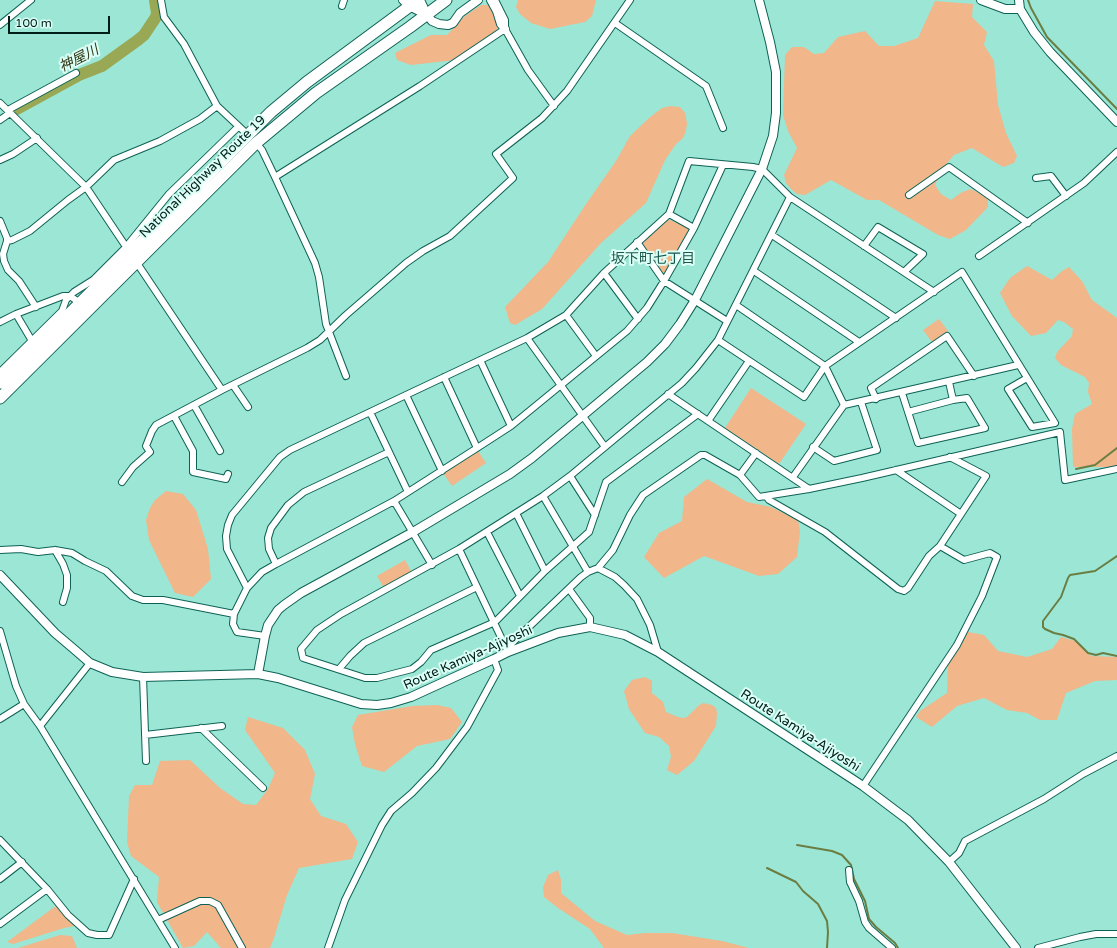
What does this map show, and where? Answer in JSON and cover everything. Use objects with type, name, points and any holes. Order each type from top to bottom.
[{"type":"highway","name":"National Highway Route 19","points":[[0,398],[167,216],[252,139],[446,0]]},
{"type":"highway","name":"National Highway Route 19","points":[[0,383],[131,254],[173,231],[252,139],[271,112],[307,82],[412,2]]},
{"type":"main road","points":[[412,2],[432,21],[439,24],[448,25],[453,23],[460,13],[478,0]]},
{"type":"main road","points":[[490,0],[497,11],[501,24],[505,29]]},
{"type":"main road","points":[[258,674],[264,636],[268,625],[276,613],[291,600],[300,593],[414,532],[510,474],[542,450],[647,362],[680,324],[695,300],[762,169],[773,136],[776,113],[776,87],[773,58],[759,0]]},
{"type":"main road","points":[[981,0],[1005,9],[1020,9]]},
{"type":"main road","points":[[1019,0],[1020,9],[1034,32],[1050,52],[1117,122]]},
{"type":"main road","points":[[412,2],[427,15]]},
{"type":"main road","name":"Route Kamiya-Ajiyoshi","points":[[0,575],[55,632],[90,663],[112,672],[143,677],[258,674],[278,678],[361,704],[377,705],[391,703],[411,697],[508,652],[558,633],[590,627],[625,635],[658,652],[863,786],[908,820],[949,862],[1016,948]]},
{"type":"street","points":[[0,25],[31,0]]},
{"type":"street","points":[[161,0],[164,17],[184,44],[217,106],[262,150],[276,177],[315,263],[319,277],[328,332],[346,376]]},
{"type":"street","points":[[495,0],[505,20],[505,29],[528,70],[554,106]]},
{"type":"street","points":[[122,482],[133,467],[150,452],[146,446],[156,425],[320,340],[346,314],[406,262],[450,236],[513,178],[496,154],[542,118],[554,106],[567,91],[630,0]]},
{"type":"street","points":[[615,23],[706,86],[723,128]]},
{"type":"street","points":[[276,177],[420,86],[505,29]]},
{"type":"street","points":[[0,120],[9,112],[76,73]]},
{"type":"street","points":[[0,102],[86,187],[222,390]]},
{"type":"street","points":[[4,245],[30,231],[86,187],[114,160],[160,141],[200,119],[217,106]]},
{"type":"street","points":[[0,372],[62,310],[66,300],[74,292],[131,254],[169,194],[238,127]]},
{"type":"street","points":[[0,160],[13,154],[37,138]]},
{"type":"street","points":[[979,256],[1084,183],[1117,152]]},
{"type":"street","points":[[247,588],[227,549],[226,536],[228,525],[232,515],[280,457],[290,450],[527,338],[566,315],[604,273],[636,242],[669,214],[689,161],[762,169],[790,197],[934,292]]},
{"type":"street","points":[[264,636],[237,632],[233,624],[234,614],[247,588],[262,572],[394,501],[511,426],[627,331],[648,308],[664,281],[694,228],[723,164]]},
{"type":"street","points":[[909,195],[949,167],[1028,223]]},
{"type":"street","points":[[1036,178],[1051,176],[1066,196]]},
{"type":"street","points":[[167,216],[169,194]]},
{"type":"street","points":[[698,414],[606,482],[589,532],[545,571],[495,622],[431,650],[421,662],[412,669],[377,678],[365,678],[303,658],[301,650],[317,630],[459,549],[543,496],[570,476],[682,383],[718,340],[790,197]]},
{"type":"street","points":[[669,214],[694,228]]},
{"type":"street","points":[[0,221],[4,245],[3,254],[8,270],[19,281],[36,307]]},
{"type":"street","points":[[864,246],[878,227],[923,254],[904,272]]},
{"type":"street","points":[[772,235],[896,318]]},
{"type":"street","points":[[636,242],[664,281],[727,321]]},
{"type":"street","points":[[754,270],[859,342]]},
{"type":"street","points":[[718,340],[804,397],[825,366],[962,272],[1055,423],[1032,427],[1008,389],[1027,378]]},
{"type":"street","points":[[604,273],[638,319]]},
{"type":"street","points":[[0,322],[16,314],[63,296],[70,296],[80,303]]},
{"type":"street","points":[[736,305],[825,366],[844,405]]},
{"type":"street","points":[[16,314],[32,341]]},
{"type":"street","points":[[566,315],[596,356]]},
{"type":"street","points":[[876,399],[871,388],[947,336],[974,376]]},
{"type":"street","points":[[527,338],[605,447]]},
{"type":"street","points":[[480,360],[511,426]]},
{"type":"street","points":[[708,421],[749,361]]},
{"type":"street","points":[[792,477],[844,405],[876,399],[1018,365]]},
{"type":"street","points":[[444,377],[477,448]]},
{"type":"street","points":[[949,382],[953,400]]},
{"type":"street","points":[[233,385],[248,407]]},
{"type":"street","points":[[902,392],[908,412],[918,443],[985,428],[967,398],[953,400],[908,412]]},
{"type":"street","points":[[668,394],[809,489]]},
{"type":"street","points":[[406,395],[442,471]]},
{"type":"street","points":[[813,447],[834,461],[877,450],[861,402]]},
{"type":"street","points":[[194,405],[220,451]]},
{"type":"street","points":[[370,412],[408,492]]},
{"type":"street","points":[[174,416],[193,451],[193,472],[226,480],[228,474]]},
{"type":"street","points":[[508,652],[512,643],[569,589],[588,572],[598,568],[612,550],[630,515],[643,495],[701,455],[705,455],[740,475],[759,497],[809,489],[1060,432],[1065,480],[1117,469]]},
{"type":"street","points":[[276,564],[269,549],[268,538],[271,528],[288,505],[304,492],[389,452]]},
{"type":"street","points":[[740,475],[756,453]]},
{"type":"street","points":[[766,496],[769,500],[825,532],[898,589],[904,591],[908,588],[929,556],[940,546],[950,528],[986,476],[950,457]]},
{"type":"street","points":[[896,470],[961,514]]},
{"type":"street","points":[[570,476],[595,515]]},
{"type":"street","points":[[543,496],[588,572]]},
{"type":"street","points":[[394,501],[414,532],[432,565]]},
{"type":"street","points":[[516,513],[545,571]]},
{"type":"street","points":[[487,532],[520,596]]},
{"type":"street","points":[[863,786],[957,645],[982,596],[997,557],[990,553],[964,560],[940,546]]},
{"type":"street","points":[[459,549],[508,652]]},
{"type":"street","points":[[0,550],[38,552],[55,550],[72,553],[106,571],[132,596],[142,600],[162,600],[234,614]]},
{"type":"street","points":[[55,550],[67,575],[67,588],[63,602]]},
{"type":"street","points":[[598,568],[615,577],[624,584],[637,599],[650,625],[658,652]]},
{"type":"street","points":[[339,669],[364,643],[477,587]]},
{"type":"street","points":[[569,589],[590,618],[590,627]]},
{"type":"street","points":[[0,633],[16,686],[24,704],[40,726],[175,948]]},
{"type":"street","points":[[328,948],[345,900],[382,825],[391,811],[412,793],[436,768],[467,727],[498,670],[494,659]]},
{"type":"street","points":[[40,726],[90,663]]},
{"type":"street","points":[[143,677],[146,761]]},
{"type":"street","points":[[0,718],[24,704]]},
{"type":"street","points":[[145,735],[222,726]]},
{"type":"street","points":[[201,728],[263,788]]},
{"type":"street","points":[[949,862],[959,853],[965,841],[1044,799],[1078,777],[1117,756]]},
{"type":"street","points":[[0,840],[47,889],[68,915],[88,933],[109,935],[134,879]]},
{"type":"street","points":[[0,879],[22,862]]},
{"type":"street","points":[[849,870],[850,882],[865,922],[869,928],[892,948]]},
{"type":"street","points":[[0,924],[47,889]]},
{"type":"street","points":[[158,920],[200,901],[210,901],[218,905],[242,948]]},
{"type":"street","points":[[1038,948],[1096,934],[1117,934]]},
{"type":"shaded area","points":[[518,0],[596,0],[592,16],[585,22],[550,29],[531,23],[520,14],[516,7]]},
{"type":"shaded area","points":[[935,1],[973,4],[972,17],[987,32],[984,45],[994,61],[998,105],[1006,133],[1017,156],[1014,163],[1003,167],[972,148],[954,155],[942,169],[935,185],[941,194],[951,200],[962,192],[971,189],[988,198],[988,207],[966,230],[950,239],[938,235],[879,200],[867,200],[831,180],[805,195],[797,194],[786,183],[784,175],[797,148],[788,131],[783,115],[785,55],[792,47],[804,47],[814,54],[824,53],[838,37],[865,31],[879,46],[894,46],[918,38]]},
{"type":"shaded area","points":[[481,5],[489,5],[498,24],[496,32],[455,60],[411,65],[397,60],[395,53],[431,35],[447,35],[465,16]]},
{"type":"shaded area","points":[[671,106],[680,107],[685,113],[687,123],[686,131],[683,138],[676,144],[665,160],[646,203],[601,243],[542,309],[515,325],[510,323],[505,307],[548,262],[616,161],[630,136],[662,108]]},
{"type":"shaded area","points":[[667,220],[688,227],[690,230],[666,273],[663,273],[641,244],[642,241]]},
{"type":"shaded area","points":[[1027,266],[1052,280],[1069,267],[1082,281],[1092,300],[1117,318],[1117,466],[1073,467],[1072,429],[1075,414],[1092,404],[1088,392],[1089,383],[1085,377],[1061,365],[1055,358],[1057,352],[1072,336],[1073,329],[1064,322],[1058,320],[1046,333],[1031,336],[1012,316],[1000,293],[1010,278]]},
{"type":"shaded area","points":[[939,319],[948,331],[932,342],[923,330]]},
{"type":"shaded area","points":[[751,388],[806,424],[779,464],[725,428]]},
{"type":"shaded area","points":[[478,451],[486,463],[452,486],[443,473]]},
{"type":"shaded area","points":[[707,479],[747,502],[771,507],[798,520],[800,531],[797,557],[778,574],[759,576],[704,556],[664,578],[644,557],[659,533],[682,521],[684,497]]},
{"type":"shaded area","points":[[166,491],[183,494],[196,510],[208,549],[211,579],[193,597],[175,593],[149,540],[146,520],[150,508],[155,500]]},
{"type":"shaded area","points":[[405,560],[412,573],[384,588],[377,576]]},
{"type":"shaded area","points":[[968,632],[984,635],[998,651],[1027,657],[1052,649],[1061,637],[1075,641],[1091,656],[1117,657],[1117,680],[1095,681],[1066,693],[1057,720],[1040,720],[1027,713],[1007,710],[984,698],[957,706],[932,727],[916,717],[920,711],[947,693],[948,665]]},
{"type":"shaded area","points":[[645,677],[652,681],[652,693],[663,702],[666,712],[683,718],[687,717],[703,703],[712,705],[716,708],[716,726],[694,761],[677,775],[667,770],[671,757],[669,746],[659,737],[645,733],[629,709],[624,691],[632,680]]},
{"type":"shaded area","points":[[437,705],[451,708],[462,722],[450,739],[417,746],[384,772],[362,766],[355,744],[352,727],[358,715],[412,706]]},
{"type":"shaded area","points":[[248,717],[283,728],[305,750],[315,774],[310,799],[321,816],[346,824],[358,842],[352,859],[299,868],[287,895],[270,948],[221,948],[207,932],[194,946],[183,948],[157,902],[159,877],[131,856],[127,842],[129,796],[135,785],[152,785],[160,761],[190,760],[220,788],[243,804],[256,805],[268,789],[275,773],[245,730]]},
{"type":"shaded area","points":[[558,870],[561,880],[561,893],[595,921],[627,935],[672,933],[722,941],[749,948],[604,948],[590,929],[544,897],[543,887],[548,875]]},
{"type":"shaded area","points":[[57,905],[75,926],[13,944],[7,942]]},
{"type":"shaded area","points":[[60,935],[72,936],[77,948],[18,948]]},
{"type":"waterway","name":"神屋川","points":[[13,111],[79,75],[102,66],[138,40],[144,35],[156,17],[157,13],[155,0]]},
{"type":"waterway","points":[[1028,0],[1047,37],[1117,109]]},
{"type":"waterway","points":[[1076,469],[1095,465],[1117,448]]},
{"type":"waterway","points":[[1117,556],[1095,571],[1070,575],[1061,597],[1043,621],[1043,627],[1045,629],[1074,639],[1088,653],[1096,655],[1103,653],[1117,656]]},
{"type":"waterway","points":[[797,845],[832,851],[842,855],[851,865],[854,879],[865,901],[869,919],[895,943],[898,948]]},
{"type":"waterway","points":[[767,868],[796,882],[803,891],[818,904],[827,921],[827,948]]},
{"type":"district","name":"坂下町七丁目","points":[[653,259]]}]
